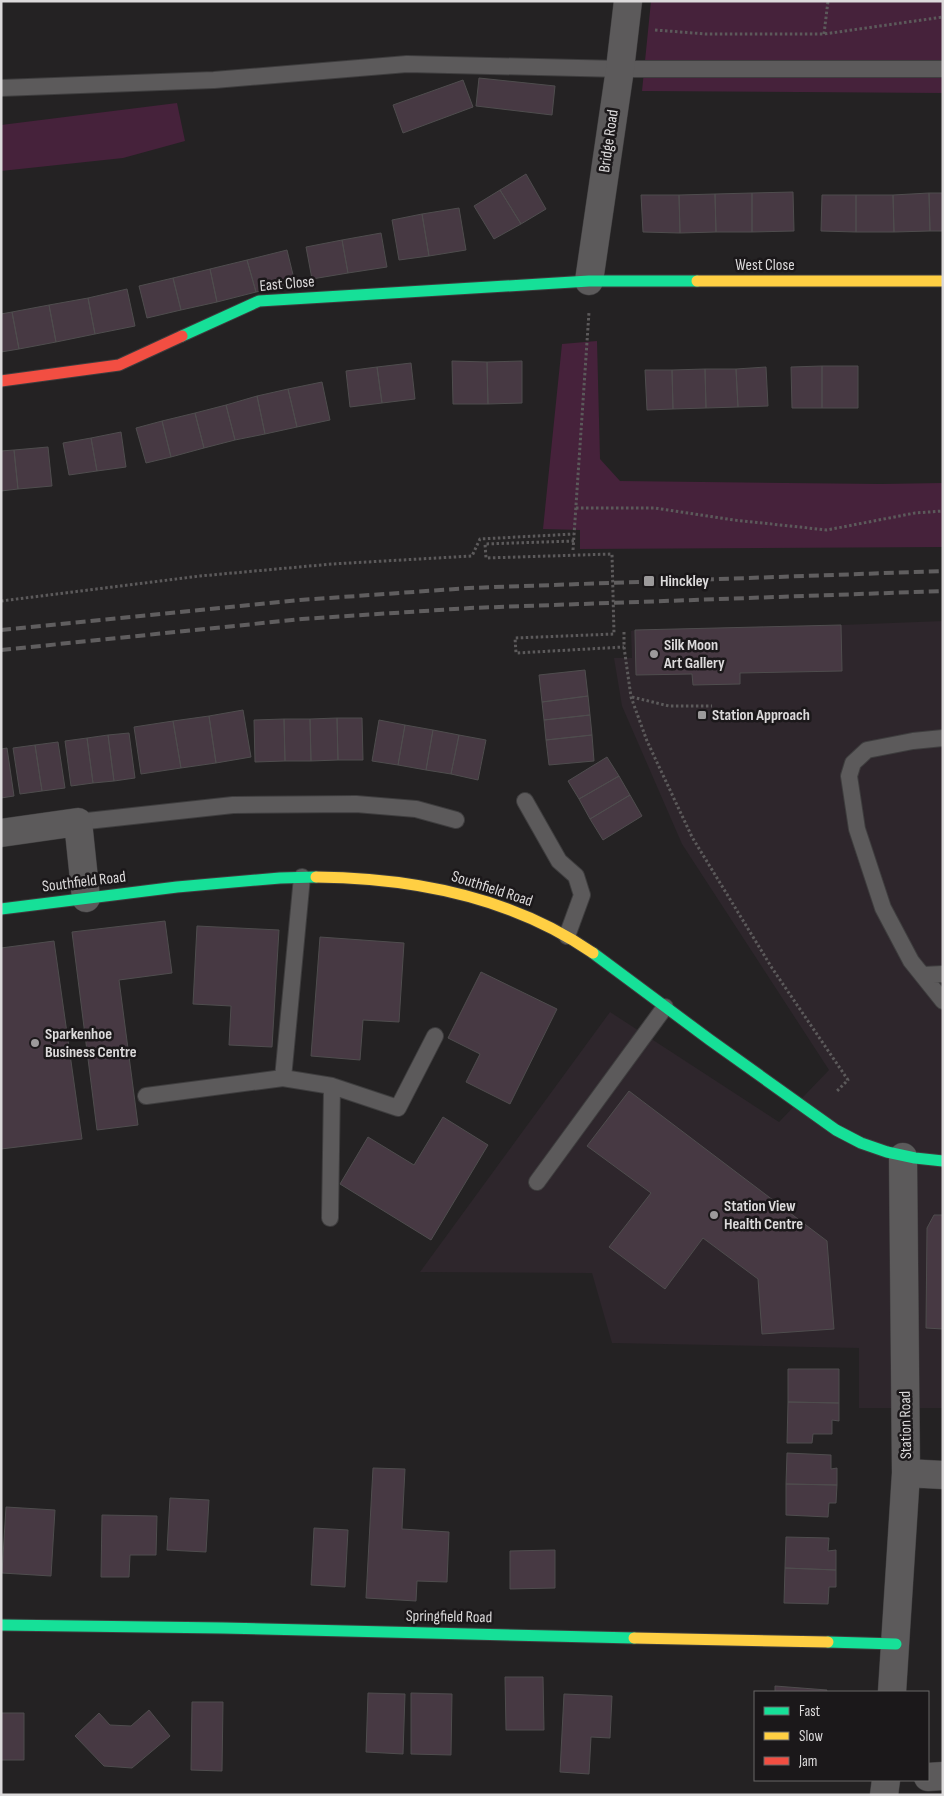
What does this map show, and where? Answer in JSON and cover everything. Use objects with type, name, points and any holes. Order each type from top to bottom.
[{"type":"street","name":"Bridge Road","points":[[589,281],[620,70],[626,14]]},
{"type":"street","name":"West Close","points":[[589,281],[941,282]]},
{"type":"street","name":"East Close","points":[[1,381],[119,365],[259,301],[589,281]]},
{"type":"street","points":[[1,833],[78,822],[86,898]]},
{"type":"street","name":"Southfield Road","points":[[1,909],[195,885],[302,877],[359,879],[436,888],[509,909],[566,936],[622,973],[665,1008],[836,1130],[868,1145],[903,1157],[943,1162]]},
{"type":"street","name":"Station Road","points":[[892,1691],[906,1472],[903,1157]]},
{"type":"street","points":[[906,1472],[943,1475]]},
{"type":"street","name":"Springfield Road","points":[[1,1626],[223,1628],[896,1644]]},
{"type":"street","points":[[929,1778],[943,1776]]},
{"type":"lane","points":[[1,88],[214,80],[407,64],[620,70],[943,69]]},
{"type":"lane","points":[[943,738],[867,750],[853,763],[849,776],[857,829],[883,908],[911,961],[943,1001]]},
{"type":"lane","points":[[525,801],[559,861],[576,876],[582,895],[566,936]]},
{"type":"lane","points":[[78,822],[232,805],[356,804],[416,809],[456,820]]},
{"type":"lane","points":[[283,1078],[302,877]]},
{"type":"lane","points":[[922,975],[943,974]]},
{"type":"lane","points":[[537,1182],[665,1008]]},
{"type":"lane","points":[[146,1096],[283,1078],[332,1086],[398,1108],[435,1036]]},
{"type":"lane","points":[[330,1218],[332,1086]]},
{"type":"path","points":[[824,34],[828,1]]},
{"type":"path","points":[[626,14],[706,34],[824,34],[943,17]]},
{"type":"path","points":[[573,550],[588,327],[589,281]]},
{"type":"path","points":[[576,508],[655,508],[734,520],[826,530],[914,513],[943,511]]},
{"type":"path","points":[[1,601],[200,576],[332,564],[472,556],[480,538],[574,534]]},
{"type":"path","points":[[574,541],[485,544],[486,558],[612,554],[614,634],[515,638],[516,653],[624,647]]},
{"type":"path","points":[[624,632],[624,647],[632,697],[647,740],[692,838],[772,968],[848,1080],[815,1114]]},
{"type":"path","points":[[632,697],[669,706],[712,706]]},
{"type":"shaded area","points":[[651,1],[943,1],[943,93],[642,91]]},
{"type":"shaded area","points":[[177,103],[185,141],[123,158],[1,171],[1,125]]},
{"type":"shaded area","points":[[597,341],[600,459],[620,481],[943,483],[943,547],[580,549],[580,530],[543,529],[562,344]]},
{"type":"shaded area","points":[[943,621],[943,1408],[859,1408],[859,1348],[612,1343],[592,1273],[420,1272],[610,1012],[779,1122],[829,1070],[682,844],[622,706],[614,658],[632,658],[631,631]]},
{"type":"building","points":[[479,78],[555,86],[552,115],[476,106]]},
{"type":"building","points":[[463,80],[473,107],[403,133],[393,105]]},
{"type":"building","points":[[526,174],[546,209],[521,224],[500,190]]},
{"type":"building","points":[[500,190],[521,224],[494,239],[474,206]]},
{"type":"building","points":[[793,192],[794,231],[752,232],[752,193]]},
{"type":"building","points":[[752,193],[752,232],[716,232],[715,194]]},
{"type":"building","points":[[929,193],[943,193],[943,231],[930,231]]},
{"type":"building","points":[[929,193],[930,231],[894,232],[893,195]]},
{"type":"building","points":[[715,194],[716,232],[680,233],[679,195]]},
{"type":"building","points":[[641,195],[679,195],[680,233],[643,232]]},
{"type":"building","points":[[822,195],[856,195],[856,232],[821,231]]},
{"type":"building","points":[[856,195],[893,195],[894,232],[856,232]]},
{"type":"building","points":[[459,208],[466,250],[429,256],[422,214]]},
{"type":"building","points":[[422,214],[429,256],[399,260],[392,220]]},
{"type":"building","points":[[381,233],[387,267],[348,273],[342,240]]},
{"type":"building","points":[[342,240],[348,273],[312,279],[306,247]]},
{"type":"building","points":[[287,250],[295,283],[256,292],[247,260]]},
{"type":"building","points":[[247,260],[256,292],[217,302],[210,269]]},
{"type":"building","points":[[210,269],[217,302],[181,310],[173,278]]},
{"type":"building","points":[[173,278],[181,310],[147,318],[139,286]]},
{"type":"building","points":[[127,289],[135,326],[95,334],[88,298]]},
{"type":"building","points":[[88,298],[95,334],[56,342],[49,305]]},
{"type":"building","points":[[49,305],[56,342],[19,349],[12,312]]},
{"type":"building","points":[[12,312],[19,349],[1,352],[1,314]]},
{"type":"building","points":[[452,361],[487,362],[488,404],[453,404]]},
{"type":"building","points":[[522,361],[522,403],[488,404],[487,362]]},
{"type":"building","points":[[411,363],[415,399],[382,403],[377,367]]},
{"type":"building","points":[[822,366],[822,408],[792,408],[791,367]]},
{"type":"building","points":[[822,366],[858,366],[858,408],[822,408]]},
{"type":"building","points":[[377,367],[382,403],[350,407],[346,371]]},
{"type":"building","points":[[766,367],[768,406],[738,407],[736,369]]},
{"type":"building","points":[[705,369],[736,369],[738,407],[706,408]]},
{"type":"building","points":[[705,369],[706,408],[673,409],[672,370]]},
{"type":"building","points":[[645,370],[672,370],[673,409],[647,410]]},
{"type":"building","points":[[322,382],[330,420],[297,427],[288,389]]},
{"type":"building","points":[[288,389],[297,427],[265,434],[257,396]]},
{"type":"building","points":[[257,396],[265,434],[235,440],[226,405]]},
{"type":"building","points":[[226,405],[235,440],[204,448],[195,413]]},
{"type":"building","points":[[195,413],[204,448],[171,457],[162,421]]},
{"type":"building","points":[[162,421],[171,457],[146,463],[136,428]]},
{"type":"building","points":[[121,432],[126,467],[97,471],[91,438]]},
{"type":"building","points":[[91,438],[97,471],[69,475],[63,443]]},
{"type":"building","points":[[48,447],[52,486],[18,489],[14,450]]},
{"type":"building","points":[[14,450],[18,489],[1,491],[1,451]]},
{"type":"building","points":[[841,625],[842,671],[740,673],[740,684],[693,685],[692,674],[636,675],[635,630]]},
{"type":"building","points":[[585,670],[588,696],[542,702],[539,675]]},
{"type":"building","points":[[588,696],[590,715],[544,720],[542,702]]},
{"type":"building","points":[[243,710],[251,757],[216,763],[209,716]]},
{"type":"building","points":[[590,715],[592,735],[546,740],[544,720]]},
{"type":"building","points":[[209,716],[216,763],[181,768],[173,721]]},
{"type":"building","points":[[337,718],[338,760],[311,761],[310,719]]},
{"type":"building","points":[[337,718],[362,718],[363,760],[338,760]]},
{"type":"building","points":[[284,719],[285,761],[255,762],[254,720]]},
{"type":"building","points":[[284,719],[310,719],[311,761],[285,761]]},
{"type":"building","points":[[379,720],[405,725],[398,765],[372,761]]},
{"type":"building","points":[[173,721],[181,768],[141,774],[134,727]]},
{"type":"building","points":[[405,725],[433,730],[426,770],[398,765]]},
{"type":"building","points":[[433,730],[459,735],[451,774],[426,770]]},
{"type":"building","points":[[129,733],[135,778],[114,781],[108,735]]},
{"type":"building","points":[[108,735],[114,781],[93,783],[87,738]]},
{"type":"building","points":[[459,735],[486,740],[478,780],[451,774]]},
{"type":"building","points":[[592,735],[594,761],[549,765],[546,740]]},
{"type":"building","points":[[87,738],[93,783],[71,786],[65,741]]},
{"type":"building","points":[[58,742],[65,788],[42,791],[35,745]]},
{"type":"building","points":[[35,745],[42,791],[20,794],[13,748]]},
{"type":"building","points":[[7,748],[14,796],[1,798],[1,749]]},
{"type":"building","points":[[607,757],[619,776],[579,799],[568,781]]},
{"type":"building","points":[[619,776],[630,795],[590,819],[579,799]]},
{"type":"building","points":[[630,795],[642,816],[603,840],[590,819]]},
{"type":"building","points":[[165,921],[172,973],[119,980],[138,1125],[97,1130],[72,932]]},
{"type":"building","points":[[197,926],[279,930],[272,1047],[229,1045],[231,1006],[193,1004]]},
{"type":"building","points":[[320,937],[404,943],[399,1022],[363,1020],[360,1060],[311,1056]]},
{"type":"building","name":"Sparkenhoe Business Centre","points":[[54,941],[82,1139],[1,1149],[1,948]]},
{"type":"building","points":[[481,972],[557,1009],[510,1104],[466,1082],[480,1054],[448,1038]]},
{"type":"building","name":"Station View Health Centre","points":[[629,1091],[827,1241],[834,1329],[762,1334],[758,1279],[703,1238],[665,1289],[609,1247],[651,1193],[587,1146]]},
{"type":"building","points":[[443,1117],[488,1145],[431,1240],[340,1184],[368,1137],[414,1165]]},
{"type":"building","points":[[934,1215],[943,1215],[943,1329],[926,1328],[927,1228]]},
{"type":"building","points":[[788,1369],[839,1369],[839,1403],[788,1402]]},
{"type":"building","points":[[788,1402],[839,1403],[839,1421],[832,1420],[832,1434],[813,1434],[812,1443],[787,1443]]},
{"type":"building","points":[[787,1453],[831,1455],[831,1469],[837,1468],[837,1485],[786,1484]]},
{"type":"building","points":[[373,1468],[405,1469],[402,1529],[449,1532],[447,1582],[417,1581],[416,1601],[366,1598]]},
{"type":"building","points":[[786,1484],[837,1485],[836,1503],[829,1503],[828,1517],[786,1515]]},
{"type":"building","points":[[170,1498],[209,1500],[206,1552],[167,1550]]},
{"type":"building","points":[[6,1507],[55,1510],[51,1576],[2,1573]]},
{"type":"building","points":[[102,1515],[157,1516],[156,1555],[130,1555],[129,1577],[101,1577]]},
{"type":"building","points":[[314,1528],[348,1530],[345,1587],[311,1585]]},
{"type":"building","points":[[786,1537],[829,1538],[828,1551],[836,1550],[836,1570],[785,1568]]},
{"type":"building","points":[[555,1550],[555,1588],[510,1589],[510,1551]]},
{"type":"building","points":[[785,1568],[836,1570],[836,1587],[829,1587],[828,1604],[784,1603]]},
{"type":"building","points":[[505,1677],[543,1677],[544,1730],[506,1730]]},
{"type":"building","points":[[775,1686],[827,1690],[826,1691],[775,1691]]},
{"type":"building","points":[[368,1693],[405,1694],[403,1754],[366,1752]]},
{"type":"building","points":[[411,1693],[452,1694],[451,1755],[411,1754]]},
{"type":"building","points":[[564,1694],[612,1696],[610,1738],[591,1737],[589,1774],[560,1772]]},
{"type":"building","points":[[192,1702],[223,1702],[222,1771],[191,1770]]},
{"type":"building","points":[[149,1710],[170,1736],[132,1768],[104,1766],[75,1736],[99,1713],[110,1725],[131,1726]]},
{"type":"building","points":[[1,1713],[24,1713],[24,1760],[1,1760]]},
{"type":"railway","points":[[1,630],[300,600],[469,588],[943,571]]},
{"type":"railway","points":[[1,650],[302,619],[470,608],[943,591]]},
{"type":"traffic: fast","points":[[182,336],[259,301],[589,281],[697,281]]},
{"type":"traffic: fast","points":[[1,909],[177,887],[280,878],[316,877]]},
{"type":"traffic: fast","points":[[593,953],[836,1130],[861,1143],[887,1152],[943,1161]]},
{"type":"traffic: fast","points":[[1,1625],[223,1628],[634,1638]]},
{"type":"traffic: fast","points":[[828,1642],[896,1644]]},
{"type":"traffic: slow","points":[[697,281],[941,281]]},
{"type":"traffic: slow","points":[[316,877],[389,881],[461,894],[529,918],[562,934],[593,953]]},
{"type":"traffic: slow","points":[[634,1638],[828,1642]]},
{"type":"traffic: jam","points":[[1,381],[119,365],[182,336]]},
{"type":"place","name":"Hinckley","points":[[649,581]]},
{"type":"place","name":"Silk Moon Art Gallery","points":[[654,654]]},
{"type":"place","name":"Station Approach","points":[[702,715]]},
{"type":"place","name":"Sparkenhoe Business Centre","points":[[35,1043]]},
{"type":"place","name":"Station View Health Centre","points":[[714,1215]]}]
